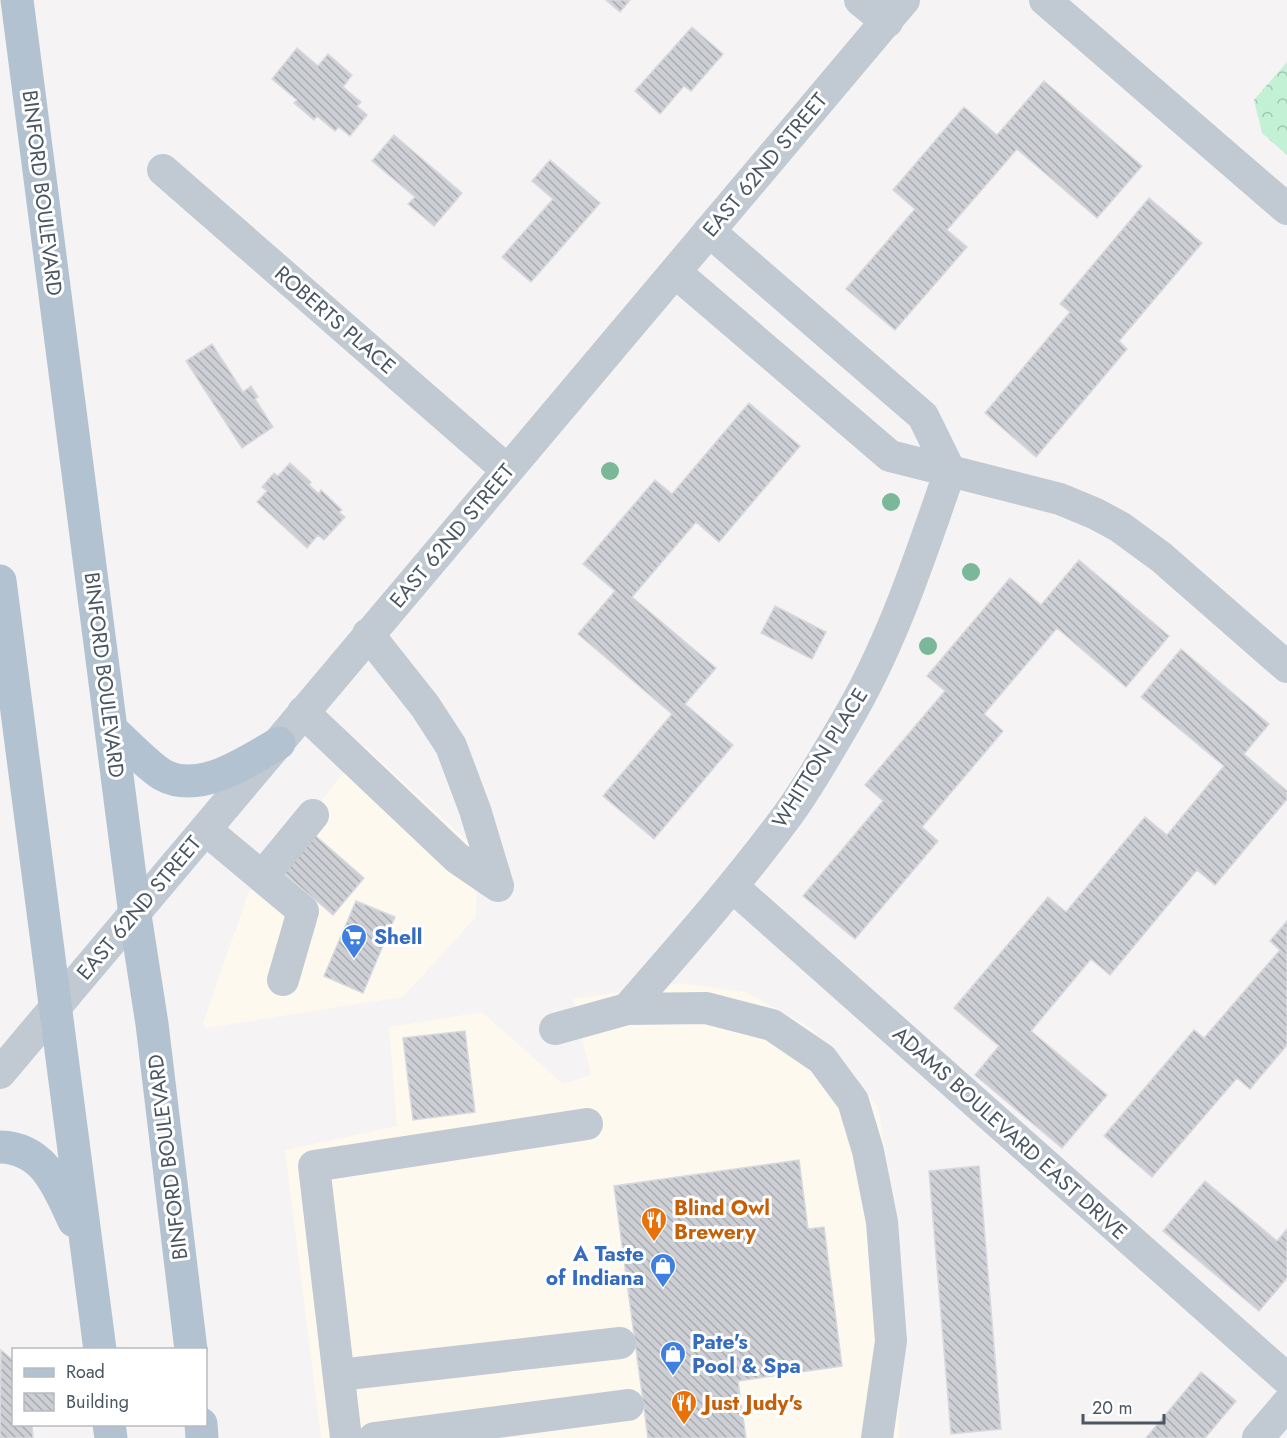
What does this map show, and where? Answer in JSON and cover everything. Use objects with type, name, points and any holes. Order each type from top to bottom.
[{"type":"main road","name":"BINFORD BOULEVARD","points":[[17,0],[135,915],[152,1024],[192,1348]]},
{"type":"main road","points":[[0,581],[99,1348]]},
{"type":"main road","points":[[111,729],[163,775],[181,780],[203,779],[233,771],[279,743]]},
{"type":"main road","points":[[0,1147],[16,1148],[30,1155],[50,1174],[59,1188],[87,1251]]},
{"type":"street","points":[[860,0],[896,11]]},
{"type":"street","points":[[1045,0],[1287,209]]},
{"type":"street","name":"EAST 62ND STREET","points":[[0,1073],[135,915],[368,634],[896,11]]},
{"type":"street","name":"ROBERTS PLACE","points":[[163,170],[507,470]]},
{"type":"street","points":[[709,231],[922,416],[950,471]]},
{"type":"street","points":[[675,272],[890,456],[1060,499],[1084,508],[1120,527],[1161,557],[1287,667]]},
{"type":"street","name":"WHITTON PLACE","points":[[627,1009],[733,887],[786,817],[846,722],[880,656],[910,585],[950,471]]},
{"type":"street","points":[[303,712],[457,858],[498,886],[475,810],[451,746],[425,706],[368,634]]},
{"type":"street","points":[[262,877],[313,815]]},
{"type":"street","points":[[206,830],[303,911],[283,980]]},
{"type":"street","name":"ADAMS BOULEVARD EAST DRIVE","points":[[733,887],[1287,1379]]},
{"type":"street","points":[[555,1029],[627,1009],[706,1008],[772,1025],[822,1059],[853,1101],[868,1150],[882,1222],[891,1341],[877,1438]]},
{"type":"street","points":[[346,1438],[314,1166],[587,1124]]},
{"type":"street","points":[[339,1375],[620,1343]]},
{"type":"street","points":[[1258,1438],[1287,1404]]},
{"type":"street","points":[[374,1438],[628,1406]]},
{"type":"shaded area","points":[[365,746],[478,851],[476,917],[403,997],[206,1028],[203,1023],[249,891]]},
{"type":"shaded area","points":[[680,983],[746,992],[811,1028],[878,1107],[895,1211],[899,1438],[321,1438],[285,1150],[397,1126],[389,1027],[482,1012],[563,1084],[591,1075],[573,999]]},
{"type":"green space","points":[[1287,62],[1287,155],[1262,133],[1254,100]]},
{"type":"building","points":[[606,0],[630,0],[620,12]]},
{"type":"building","points":[[692,27],[723,54],[691,91],[684,86],[660,114],[635,91]]},
{"type":"building","points":[[297,48],[318,66],[328,54],[352,75],[343,87],[361,102],[357,106],[367,115],[350,136],[339,127],[335,131],[317,116],[314,120],[294,103],[297,100],[272,79]]},
{"type":"building","points":[[1044,81],[1142,166],[1097,218],[1017,149],[947,230],[967,247],[895,330],[846,289],[915,209],[893,190],[964,107],[997,135]]},
{"type":"building","points":[[394,135],[462,193],[434,226],[408,204],[415,197],[372,161]]},
{"type":"building","points":[[550,160],[600,203],[531,282],[502,257],[553,199],[532,181]]},
{"type":"building","points":[[1149,198],[1202,243],[1119,341],[1127,349],[1036,457],[985,413],[1070,312],[1060,304]]},
{"type":"building","points":[[212,344],[243,392],[251,386],[258,397],[255,399],[273,427],[242,448],[186,361]]},
{"type":"building","points":[[749,403],[800,446],[719,542],[696,522],[632,597],[716,668],[685,704],[733,745],[654,839],[603,796],[672,714],[578,634],[615,591],[583,564],[655,480],[672,494]]},
{"type":"building","points":[[290,463],[311,482],[309,485],[319,494],[321,490],[342,510],[339,512],[345,517],[324,540],[318,535],[307,548],[257,502],[267,491],[262,487],[274,473],[278,476]]},
{"type":"building","points":[[1079,560],[1169,636],[1126,687],[1057,628],[984,714],[1003,731],[922,827],[938,841],[855,939],[803,896],[883,801],[865,785],[945,691],[927,676],[1010,578],[1041,605]]},
{"type":"building","points":[[775,606],[826,632],[812,659],[761,633]]},
{"type":"building","points":[[1181,649],[1269,724],[1244,754],[1287,791],[1287,799],[1215,885],[1197,870],[1110,975],[1091,959],[1031,1031],[1107,1095],[1062,1148],[975,1075],[999,1046],[954,1008],[1048,897],[1066,912],[1145,817],[1167,835],[1224,766],[1141,697]]},
{"type":"building","name":"Shell","points":[[311,832],[364,878],[333,915],[279,869]]},
{"type":"building","name":"Shell","points":[[356,901],[395,917],[363,993],[324,976]]},
{"type":"building","points":[[1287,921],[1287,1045],[1250,1089],[1237,1078],[1152,1177],[1104,1136],[1194,1030],[1204,1038],[1280,950],[1270,941]]},
{"type":"building","points":[[465,1031],[475,1112],[413,1120],[403,1038]]},
{"type":"building","points":[[799,1160],[808,1229],[824,1227],[842,1366],[738,1381],[746,1438],[648,1438],[614,1186]]},
{"type":"building","points":[[979,1166],[1001,1429],[951,1434],[929,1171]]},
{"type":"building","points":[[1205,1181],[1277,1241],[1287,1229],[1287,1278],[1259,1311],[1163,1231]]},
{"type":"building","points":[[1,1350],[12,1359],[12,1426],[32,1426],[33,1438],[0,1438]]},
{"type":"building","points":[[1201,1372],[1236,1401],[1205,1438],[1146,1438]]},
{"type":"place","name":"Shell","points":[[354,960]]},
{"type":"place","name":"Blind Owl Brewery","points":[[654,1243]]},
{"type":"place","name":"A Taste of Indiana","points":[[663,1289]]},
{"type":"place","name":"Pate's Pool & Spa","points":[[673,1377]]},
{"type":"place","name":"Just Judy's","points":[[684,1426]]}]
